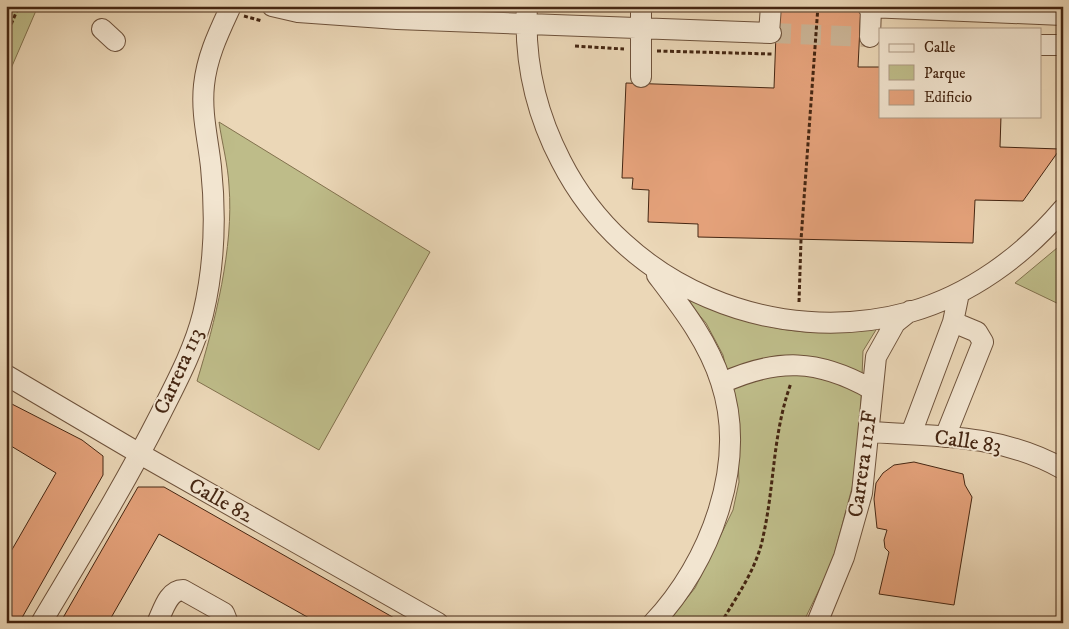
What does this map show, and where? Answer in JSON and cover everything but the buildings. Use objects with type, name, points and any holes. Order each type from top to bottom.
[{"type":"street","name":"Carrera 113","points":[[41,623],[140,454],[188,361],[203,314],[212,260],[213,213],[211,168],[203,117],[204,84],[210,51],[231,6]]},
{"type":"street","points":[[272,6],[298,12],[526,15],[640,28],[770,33],[771,6]]},
{"type":"street","points":[[641,6],[641,77]]},
{"type":"street","points":[[872,37],[870,7],[1041,17],[1063,15]]},
{"type":"street","points":[[526,15],[532,80],[547,134],[573,185],[608,230],[651,267],[696,294],[738,309],[799,322],[855,322],[910,312],[959,293],[1004,266],[1043,232],[1063,209]]},
{"type":"street","points":[[1042,44],[1063,45]]},
{"type":"street","points":[[651,267],[692,322],[710,355],[722,383],[730,432],[724,493],[707,544],[671,604],[653,623]]},
{"type":"street","points":[[911,434],[953,322],[959,293]]},
{"type":"street","name":"Carrera 112F","points":[[817,623],[840,566],[862,493],[869,432],[871,390],[876,357],[895,323],[910,312]]},
{"type":"street","points":[[945,437],[983,342],[978,332],[953,322]]},
{"type":"street","points":[[722,383],[745,372],[771,366],[797,365],[823,368],[848,376],[871,390]]},
{"type":"street","name":"Calle 82","points":[[6,375],[140,454],[438,623]]},
{"type":"street","name":"Calle 83","points":[[869,432],[980,439],[1008,446],[1061,465]]},
{"type":"street","points":[[157,623],[172,594],[177,590],[183,590],[224,614],[228,623]]},
{"type":"path","points":[[6,36],[19,6]]},
{"type":"green space","points":[[6,6],[38,6],[6,80]]},
{"type":"green space","points":[[219,122],[430,252],[319,450],[197,381],[222,285],[229,234],[228,178]]},
{"type":"green space","points":[[1063,243],[1063,306],[1015,283]]},
{"type":"green space","points":[[681,294],[754,323],[801,332],[851,330],[879,325],[863,351],[860,427],[853,484],[832,563],[803,623],[667,623],[695,588],[733,510],[739,482],[732,393],[723,355],[706,323]]},
{"type":"tunnel","points":[[771,33],[867,37]]}]
